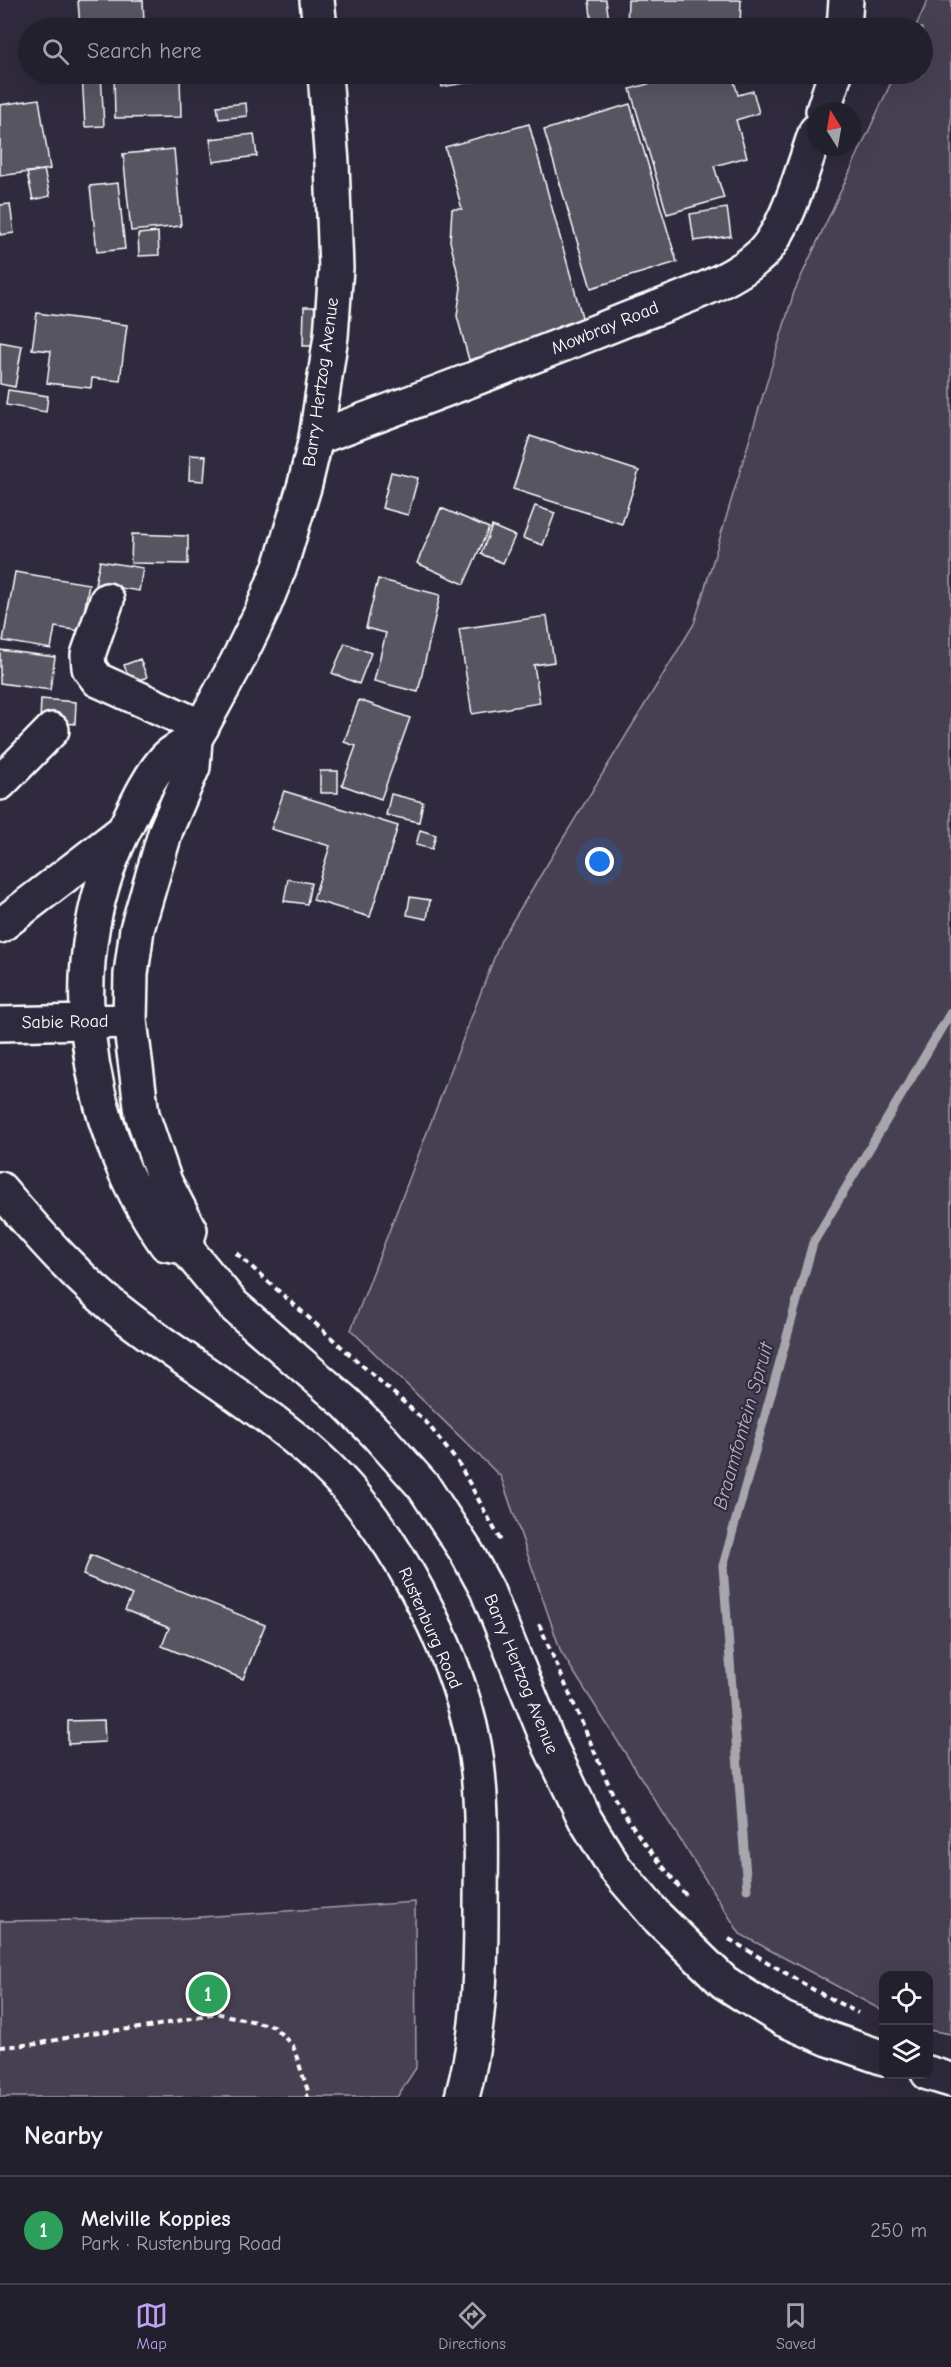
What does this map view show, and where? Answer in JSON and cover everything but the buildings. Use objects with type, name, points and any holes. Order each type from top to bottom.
[{"type":"main road","points":[[317,0],[319,18]]},
{"type":"main road","points":[[845,18],[846,0]]},
{"type":"main road","name":"Barry Hertzog Avenue","points":[[185,1247],[190,1230],[165,1182],[142,1114],[130,1021],[131,974],[137,929],[166,830],[193,767],[198,733],[241,653],[280,564],[305,484],[315,438],[331,336],[336,268],[332,163],[326,84]]},
{"type":"main road","points":[[826,102],[832,84]]},
{"type":"main road","name":"Mowbray Road","points":[[315,438],[552,350],[735,273],[759,258],[774,238],[787,211],[807,156]]},
{"type":"main road","points":[[107,600],[88,655],[89,668],[98,680],[198,733]]},
{"type":"main road","points":[[0,783],[52,730]]},
{"type":"main road","name":"Barry Hertzog Avenue","points":[[198,733],[166,758],[141,797],[112,854],[92,926],[87,968],[86,1021],[93,1075],[101,1108],[122,1167],[147,1216],[166,1244],[185,1247],[233,1305],[324,1384],[376,1433],[436,1503],[487,1590],[550,1746],[585,1820],[615,1868],[657,1917],[724,1982],[783,2019],[829,2039],[879,2056]]},
{"type":"main road","points":[[4,916],[123,832]]},
{"type":"main road","name":"Sabie Road","points":[[0,1024],[130,1021]]},
{"type":"main road","name":"Rustenburg Road","points":[[0,1189],[74,1271],[126,1317],[268,1418],[321,1461],[352,1492],[384,1534],[410,1576],[448,1660],[474,1743],[479,1783],[482,1817],[481,1977],[476,2029],[462,2097]]},
{"type":"main road","points":[[933,2075],[951,2080]]},
{"type":"path","points":[[236,1253],[427,1423],[459,1464],[502,1544]]},
{"type":"path","points":[[535,1616],[615,1799],[647,1848],[689,1899]]},
{"type":"path","points":[[721,1931],[729,1939],[814,1990],[864,2015]]},
{"type":"path","points":[[0,2047],[37,2044],[90,2033],[149,2027],[216,2013],[273,2026],[292,2046],[309,2094],[306,2097]]},
{"type":"shaded area","points":[[928,0],[951,0],[951,2034],[933,2031],[933,1971],[879,1971],[879,2009],[740,1934],[561,1652],[501,1477],[351,1330],[501,940],[694,624],[794,292],[857,156],[861,156],[861,147],[890,84],[933,84],[933,18],[920,18]]},
{"type":"shaded area","points":[[415,1902],[416,2068],[397,2097],[0,2097],[0,1921],[172,1919]]},
{"type":"waterway","name":"Braamfontein Spruit","points":[[747,1889],[723,1566],[813,1243],[951,1012]]},
{"type":"place","name":"Melville Koppies","points":[[208,1994]]}]
